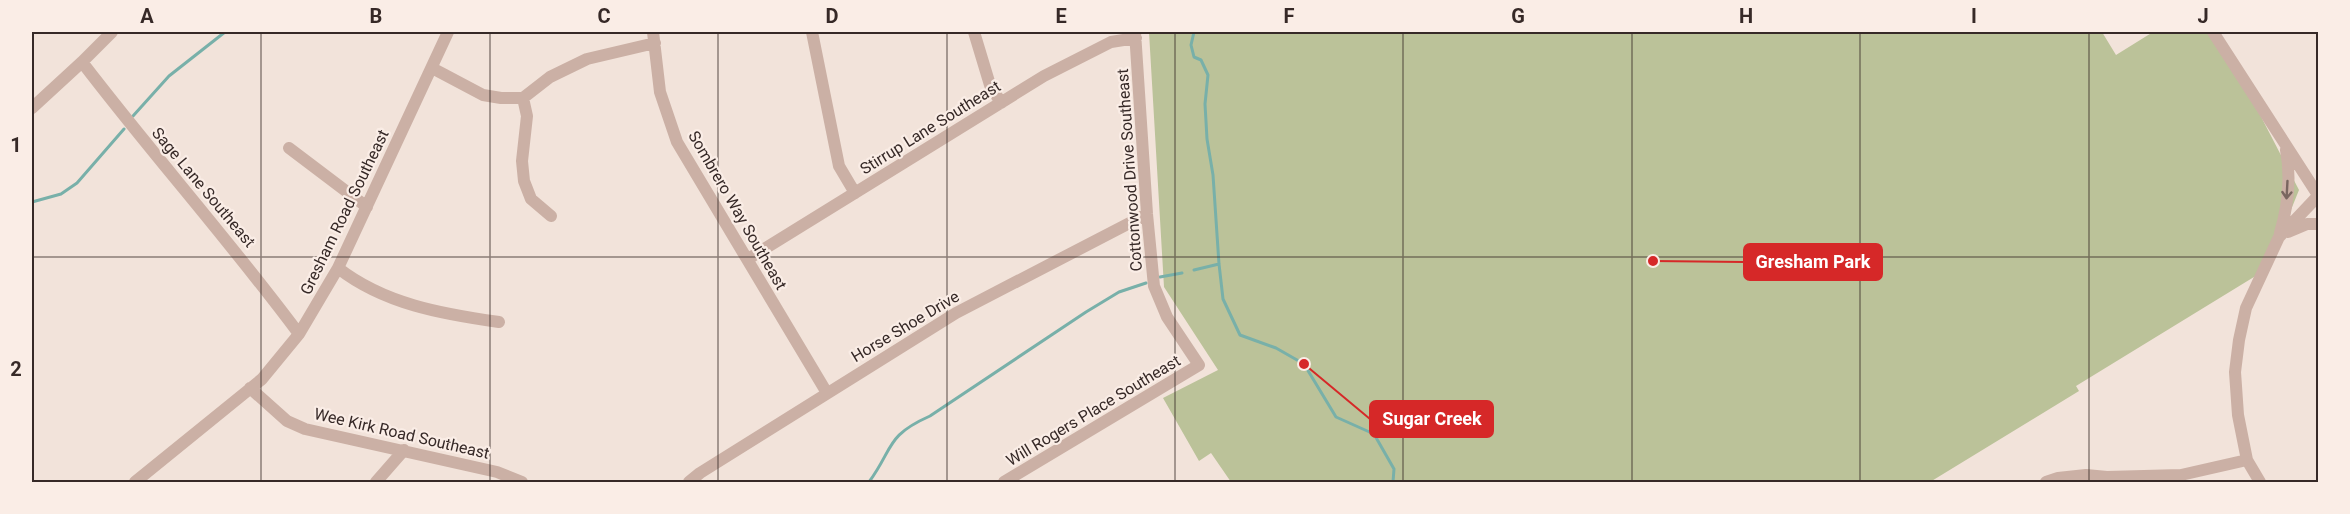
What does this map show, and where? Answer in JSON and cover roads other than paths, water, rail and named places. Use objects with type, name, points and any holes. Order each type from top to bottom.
[{"type":"street","points":[[32,108],[112,32]]},
{"type":"street","name":"Gresham Road Southeast","points":[[135,483],[262,379],[299,334],[338,268],[448,32]]},
{"type":"street","points":[[812,32],[839,166],[855,193]]},
{"type":"street","points":[[974,32],[990,85],[1001,103]]},
{"type":"street","points":[[2213,32],[2319,196],[2279,237]]},
{"type":"street","name":"Stirrup Lane Southeast","points":[[748,259],[1044,76],[1111,42],[1136,35]]},
{"type":"street","name":"Cottonwood Drive Southeast","points":[[1136,35],[1147,214],[1154,286],[1167,317],[1199,365]]},
{"type":"street","points":[[432,68],[483,94],[501,98],[523,98],[550,77],[587,59],[654,37]]},
{"type":"street","name":"Sombrero Way Southeast","points":[[654,37],[660,92],[677,142],[827,393]]},
{"type":"street","name":"Sage Lane Southeast","points":[[82,62],[128,123],[257,277],[299,334]]},
{"type":"street","points":[[523,98],[527,116],[522,161],[524,181],[531,199],[551,216]]},
{"type":"street","points":[[2260,483],[2247,460],[2238,414],[2236,382],[2239,340],[2246,308],[2279,237],[2287,202],[2288,167],[2285,143]]},
{"type":"street","points":[[289,148],[367,207]]},
{"type":"street","name":"Horse Shoe Drive","points":[[689,483],[703,478],[827,393],[956,313],[1147,214]]},
{"type":"street","points":[[2279,237],[2296,227],[2319,224]]},
{"type":"street","points":[[338,268],[359,284],[394,300],[457,316],[499,322]]},
{"type":"street","name":"Will Rogers Place Southeast","points":[[1004,483],[1199,365]]},
{"type":"street","name":"Wee Kirk Road Southeast","points":[[250,388],[287,421],[305,429],[497,472],[522,483]]},
{"type":"street","points":[[376,483],[404,450]]},
{"type":"street","points":[[2046,483],[2058,478],[2086,475],[2127,479],[2181,475],[2247,460]]},
{"type":"waterway","points":[[133,116],[169,76],[225,32]]},
{"type":"waterway","points":[[1194,32],[1191,45],[1194,57],[1201,60],[1208,75],[1205,104],[1207,139],[1213,175],[1223,299],[1240,335],[1276,348],[1304,364],[1336,417],[1374,434],[1394,469],[1393,482]]},
{"type":"waterway","points":[[32,202],[61,194],[77,183],[124,129]]},
{"type":"waterway","points":[[1194,270],[1219,264]]},
{"type":"waterway","points":[[1160,277],[1182,273]]},
{"type":"waterway","points":[[869,482],[892,444],[905,430],[930,416],[1086,312],[1119,292],[1146,283]]},
{"type":"place","name":"Gresham Park","points":[[1653,261]]},
{"type":"place","name":"Sugar Creek","points":[[1304,364]]}]
